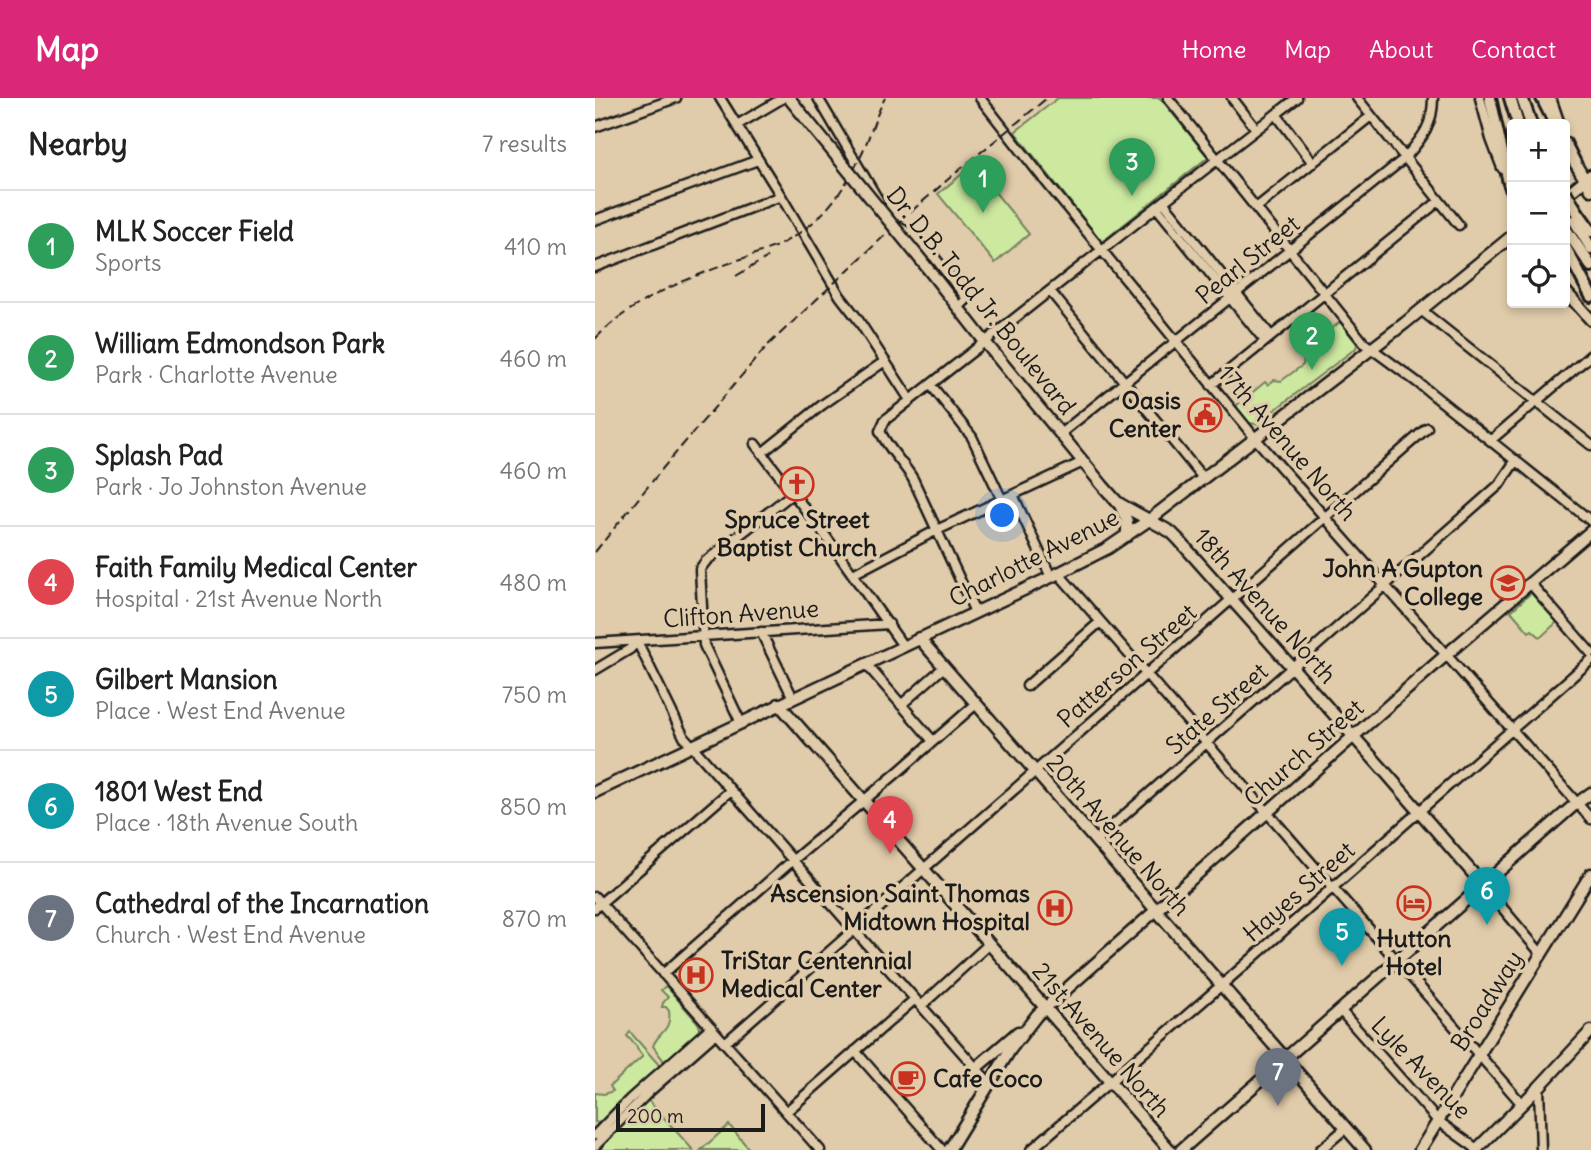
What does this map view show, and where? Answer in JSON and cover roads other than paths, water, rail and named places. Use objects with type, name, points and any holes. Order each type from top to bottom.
[{"type":"highway","points":[[1490,98],[1510,182]]},
{"type":"highway","points":[[1510,98],[1516,119]]},
{"type":"highway","points":[[1522,98],[1529,119]]},
{"type":"highway","points":[[1542,98],[1555,119]]},
{"type":"highway","points":[[1570,153],[1575,163]]},
{"type":"highway","points":[[1570,204],[1591,248]]},
{"type":"highway","points":[[1570,210],[1591,231]]},
{"type":"highway","points":[[1570,236],[1591,267]]},
{"type":"highway","points":[[1570,256],[1591,296]]},
{"type":"main road","name":"Dr. D.B. Todd Jr. Boulevard","points":[[789,98],[1083,462],[1118,503],[1149,520]]},
{"type":"main road","points":[[1575,163],[1588,178],[1591,190]]},
{"type":"main road","points":[[1570,191],[1588,178]]},
{"type":"main road","name":"Charlotte Avenue","points":[[596,791],[1098,554],[1149,520],[1421,310],[1507,240]]},
{"type":"main road","points":[[1570,297],[1591,320]]},
{"type":"main road","points":[[1118,503],[1127,521],[1127,536]]},
{"type":"main road","points":[[1169,504],[1166,517],[1171,532]]},
{"type":"main road","name":"18th Avenue North","points":[[1149,520],[1171,532],[1483,885]]},
{"type":"main road","name":"Church Street","points":[[1037,1016],[1447,654],[1591,531]]},
{"type":"main road","name":"20th Avenue North","points":[[919,638],[1365,1150]]},
{"type":"main road","name":"21st Avenue North","points":[[779,704],[1170,1150]]},
{"type":"main road","points":[[1181,1150],[1591,793]]},
{"type":"main road","name":"Broadway","points":[[1420,1150],[1591,874]]},
{"type":"main road","points":[[976,1068],[1037,1016]]},
{"type":"main road","points":[[949,1150],[1010,1050],[1037,1016]]},
{"type":"main road","points":[[1477,1149],[1591,1031]]},
{"type":"street","points":[[595,127],[676,98]]},
{"type":"street","points":[[720,98],[840,296],[911,400]]},
{"type":"street","points":[[737,125],[783,98]]},
{"type":"street","points":[[818,98],[891,220],[897,227],[911,234],[935,258],[965,296],[966,300],[958,307]]},
{"type":"street","name":"17th Avenue North","points":[[980,98],[1255,438],[1591,819]]},
{"type":"street","points":[[1168,98],[1364,342],[1492,440],[1591,521]]},
{"type":"street","points":[[1232,98],[1256,129]]},
{"type":"street","points":[[975,612],[908,471],[884,441],[880,431],[885,420],[1297,98]]},
{"type":"street","points":[[1357,98],[1459,225]]},
{"type":"street","name":"Pearl Street","points":[[1060,434],[1405,158],[1425,135],[1433,98]]},
{"type":"street","points":[[1480,98],[1499,161],[1508,182]]},
{"type":"street","points":[[1551,98],[1557,119]]},
{"type":"street","points":[[1276,114],[1313,163]]},
{"type":"street","points":[[1256,208],[1371,116]]},
{"type":"street","points":[[1570,150],[1575,163]]},
{"type":"street","points":[[595,220],[758,160]]},
{"type":"street","points":[[595,267],[781,195]]},
{"type":"street","points":[[1211,385],[1439,201]]},
{"type":"street","points":[[1160,205],[1268,339]]},
{"type":"street","points":[[1050,291],[1203,478]]},
{"type":"street","points":[[1421,310],[1591,445]]},
{"type":"street","points":[[1492,440],[1591,355]]},
{"type":"street","points":[[762,453],[822,405],[885,361]]},
{"type":"street","points":[[931,384],[972,437],[1002,500]]},
{"type":"street","name":"Patterson Street","points":[[725,1043],[1427,428]]},
{"type":"street","points":[[755,444],[903,646]]},
{"type":"street","name":"State Street","points":[[1095,841],[1499,485],[1516,460]]},
{"type":"street","points":[[853,575],[937,530],[1083,462]]},
{"type":"street","points":[[741,723],[705,647],[701,565],[793,493]]},
{"type":"street","points":[[1013,495],[1054,575],[1100,622],[1522,1104]]},
{"type":"street","points":[[1530,583],[1591,653]]},
{"type":"street","points":[[1027,686],[1100,622]]},
{"type":"street","name":"Clifton Avenue","points":[[595,643],[889,624]]},
{"type":"street","points":[[761,632],[793,698]]},
{"type":"street","points":[[595,670],[630,649],[637,641],[684,737],[990,1083]]},
{"type":"street","name":"Hayes Street","points":[[1031,1150],[1591,660]]},
{"type":"street","points":[[866,664],[933,741]]},
{"type":"street","points":[[901,705],[944,667]]},
{"type":"street","points":[[663,974],[976,704]]},
{"type":"street","points":[[731,790],[597,903],[820,1150]]},
{"type":"street","points":[[1483,885],[1542,952]]},
{"type":"street","points":[[921,1006],[989,944]]},
{"type":"street","points":[[786,1112],[915,999]]},
{"type":"street","name":"Lyle Avenue","points":[[1341,1010],[1438,1121],[1477,1149]]},
{"type":"street","points":[[595,1146],[598,1133],[650,1091],[713,1030]]},
{"type":"street","points":[[855,1051],[942,1150]]},
{"type":"street","points":[[1539,1087],[1541,1150]]},
{"type":"street","points":[[1320,1150],[1346,1128]]},
{"type":"railway","points":[[595,339],[614,322],[657,294],[777,246],[807,227],[841,191],[866,144],[885,98]]},
{"type":"railway","points":[[595,552],[766,347],[899,222],[1047,98]]},
{"type":"railway","points":[[736,276],[768,257]]},
{"type":"place","name":"Splash Pad","points":[[1132,196]]},
{"type":"place","name":"MLK Soccer Field","points":[[983,213]]},
{"type":"place","name":"William Edmondson Park","points":[[1312,370]]},
{"type":"place","name":"Oasis Center","points":[[1205,415]]},
{"type":"place","name":"Spruce Street Baptist Church","points":[[797,484]]},
{"type":"place","name":"John A Gupton College","points":[[1508,583]]},
{"type":"place","name":"Faith Family Medical Center","points":[[890,854]]},
{"type":"place","name":"Hutton Hotel","points":[[1414,903]]},
{"type":"place","name":"Ascension Saint Thomas Midtown Hospital","points":[[1055,908]]},
{"type":"place","name":"1801 West End","points":[[1487,925]]},
{"type":"place","name":"Gilbert Mansion","points":[[1342,966]]},
{"type":"place","name":"TriStar Centennial Medical Center","points":[[696,975]]},
{"type":"place","name":"Cafe Coco","points":[[908,1079]]},
{"type":"place","name":"Cathedral of the Incarnation","points":[[1278,1106]]}]
